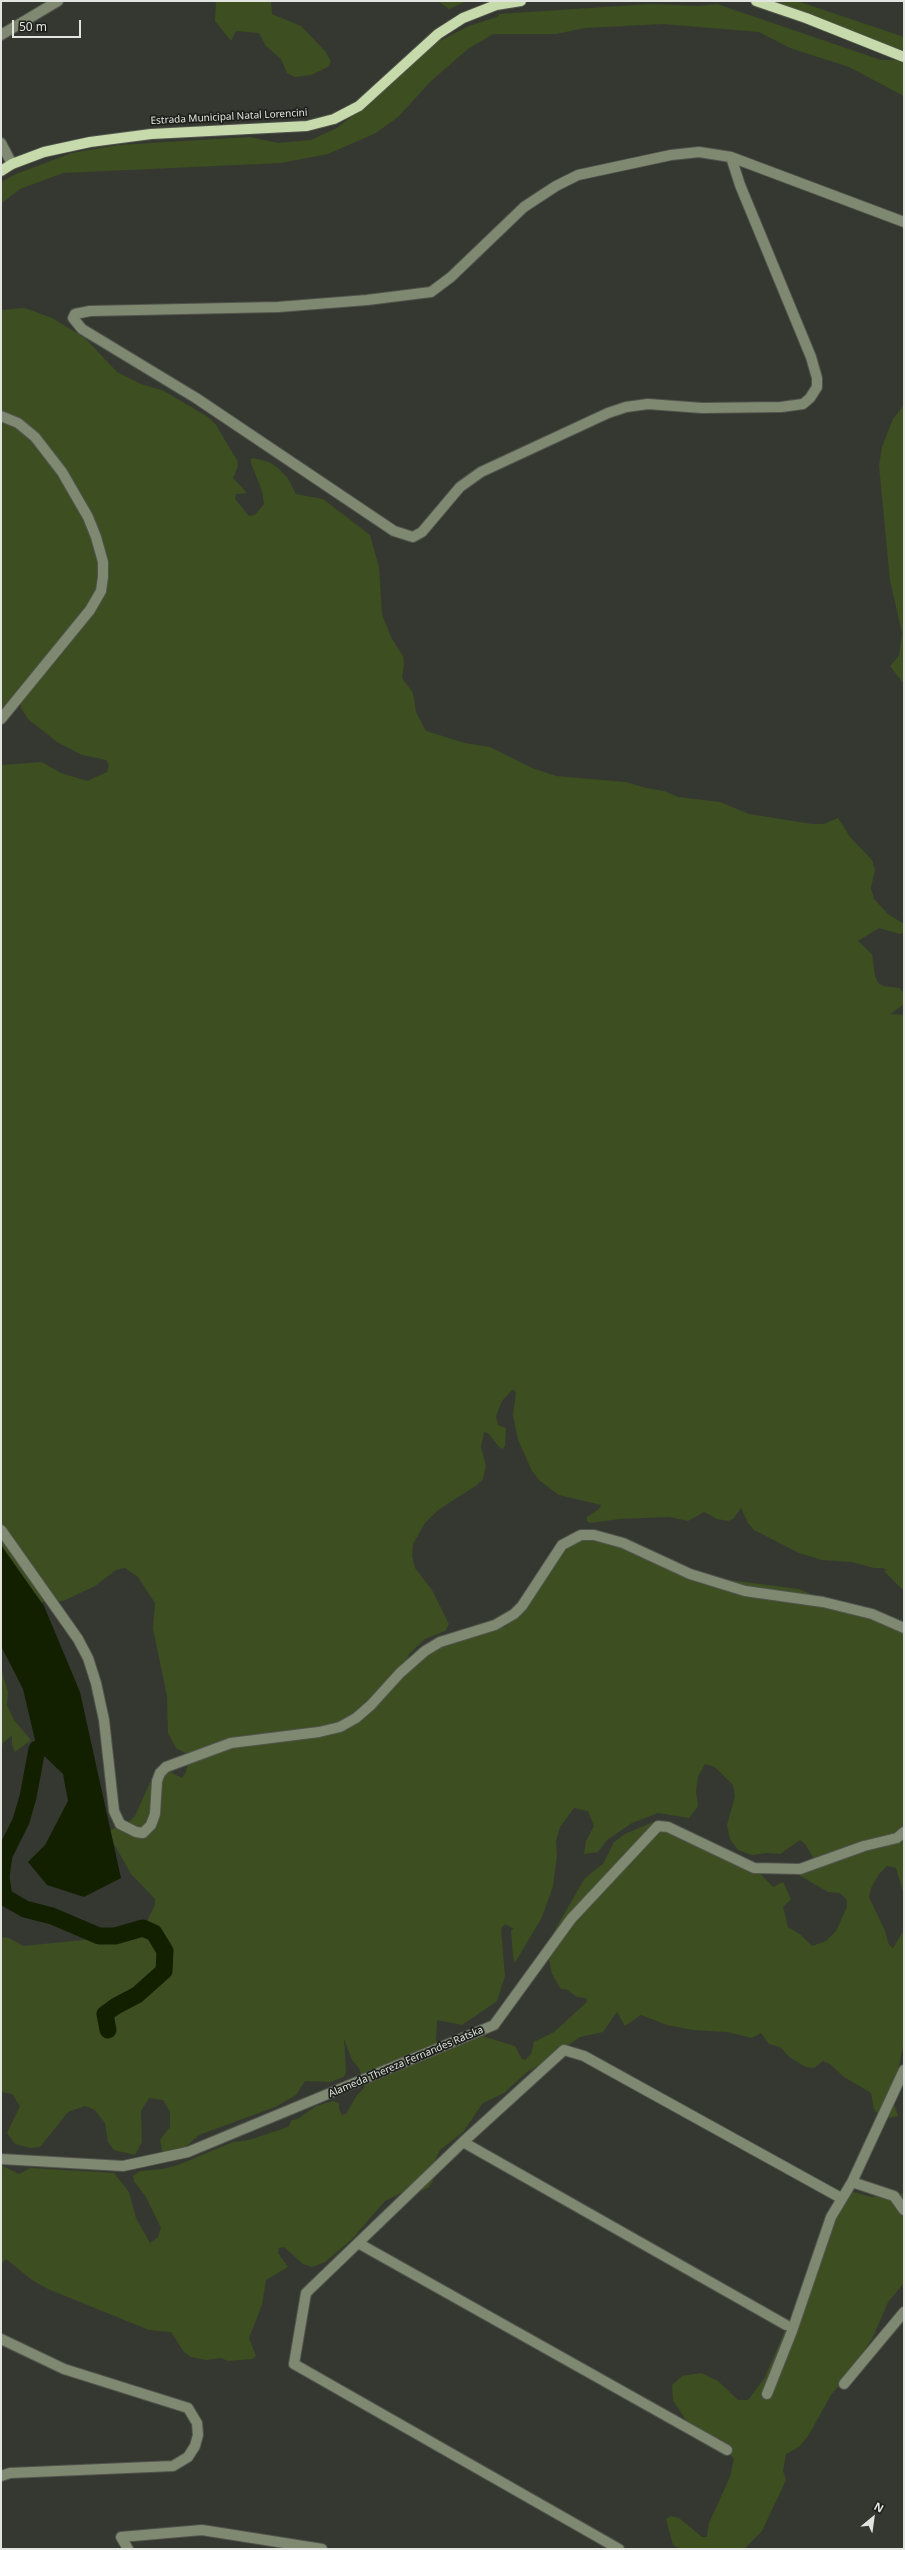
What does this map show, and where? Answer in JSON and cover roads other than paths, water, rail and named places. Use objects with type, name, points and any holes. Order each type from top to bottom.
[{"type":"main road","name":"Estrada Municipal Natal Lorencini","points":[[1,171],[12,164],[44,152],[150,134],[307,126],[334,119],[359,106],[438,34],[456,22],[496,5],[521,1]]},
{"type":"main road","points":[[756,1],[806,18],[904,57]]},
{"type":"street","points":[[1,35],[53,2]]},
{"type":"street","points":[[1,143],[12,164]]},
{"type":"street","points":[[731,157],[740,185],[811,357],[817,378],[815,392],[810,398],[803,404],[781,406],[702,408],[648,404],[626,407],[608,413],[481,472],[460,487],[422,532],[413,537],[394,531],[215,410],[82,329],[73,318],[75,314],[90,311],[278,307],[418,295],[440,287],[524,207],[556,186],[578,175],[671,155],[699,152],[731,157],[904,222]]},
{"type":"street","points":[[1,416],[18,423],[35,437],[62,472],[93,530],[103,562],[103,577],[101,591],[90,610],[1,719]]},
{"type":"street","points":[[1,1530],[78,1639],[88,1658],[96,1683],[104,1720],[114,1811],[120,1824],[136,1832],[143,1833],[151,1825],[155,1814],[157,1781],[160,1773],[166,1767],[231,1743],[319,1732],[340,1727],[356,1718],[371,1705],[400,1673],[425,1651],[440,1642],[495,1626],[514,1614],[522,1606],[562,1545],[581,1535],[594,1535],[623,1543],[690,1574],[745,1591],[823,1602],[872,1614],[904,1628]]},
{"type":"street","name":"Alameda Thereza Fernandes Ratska","points":[[1,2159],[123,2166],[188,2152],[494,2025],[571,1919],[658,1826],[668,1827],[754,1868],[800,1869],[864,1846],[897,1838],[904,1832]]},
{"type":"street","points":[[619,2549],[294,2364],[306,2293],[464,2142],[564,2050],[584,2056],[841,2198]]},
{"type":"street","points":[[767,2394],[792,2331],[831,2217],[841,2198],[852,2182],[904,2070]]},
{"type":"street","points":[[464,2142],[786,2325]]},
{"type":"street","points":[[852,2182],[894,2196],[904,2210]]},
{"type":"street","points":[[358,2243],[727,2450]]},
{"type":"street","points":[[844,2384],[904,2312]]},
{"type":"street","points":[[1,2339],[64,2369],[188,2408],[197,2423],[198,2435],[195,2446],[188,2457],[173,2466],[10,2473],[1,2476]]},
{"type":"street","points":[[128,2549],[121,2537],[202,2530],[322,2549]]},
{"type":"waterway","points":[[37,1749],[28,1797],[21,1821],[4,1855],[1,1877],[4,1897],[25,1909],[52,1916],[99,1936],[115,1936],[143,1928],[154,1933],[165,1951],[164,1971],[137,1995],[116,2006],[105,2014],[108,2030]]}]
